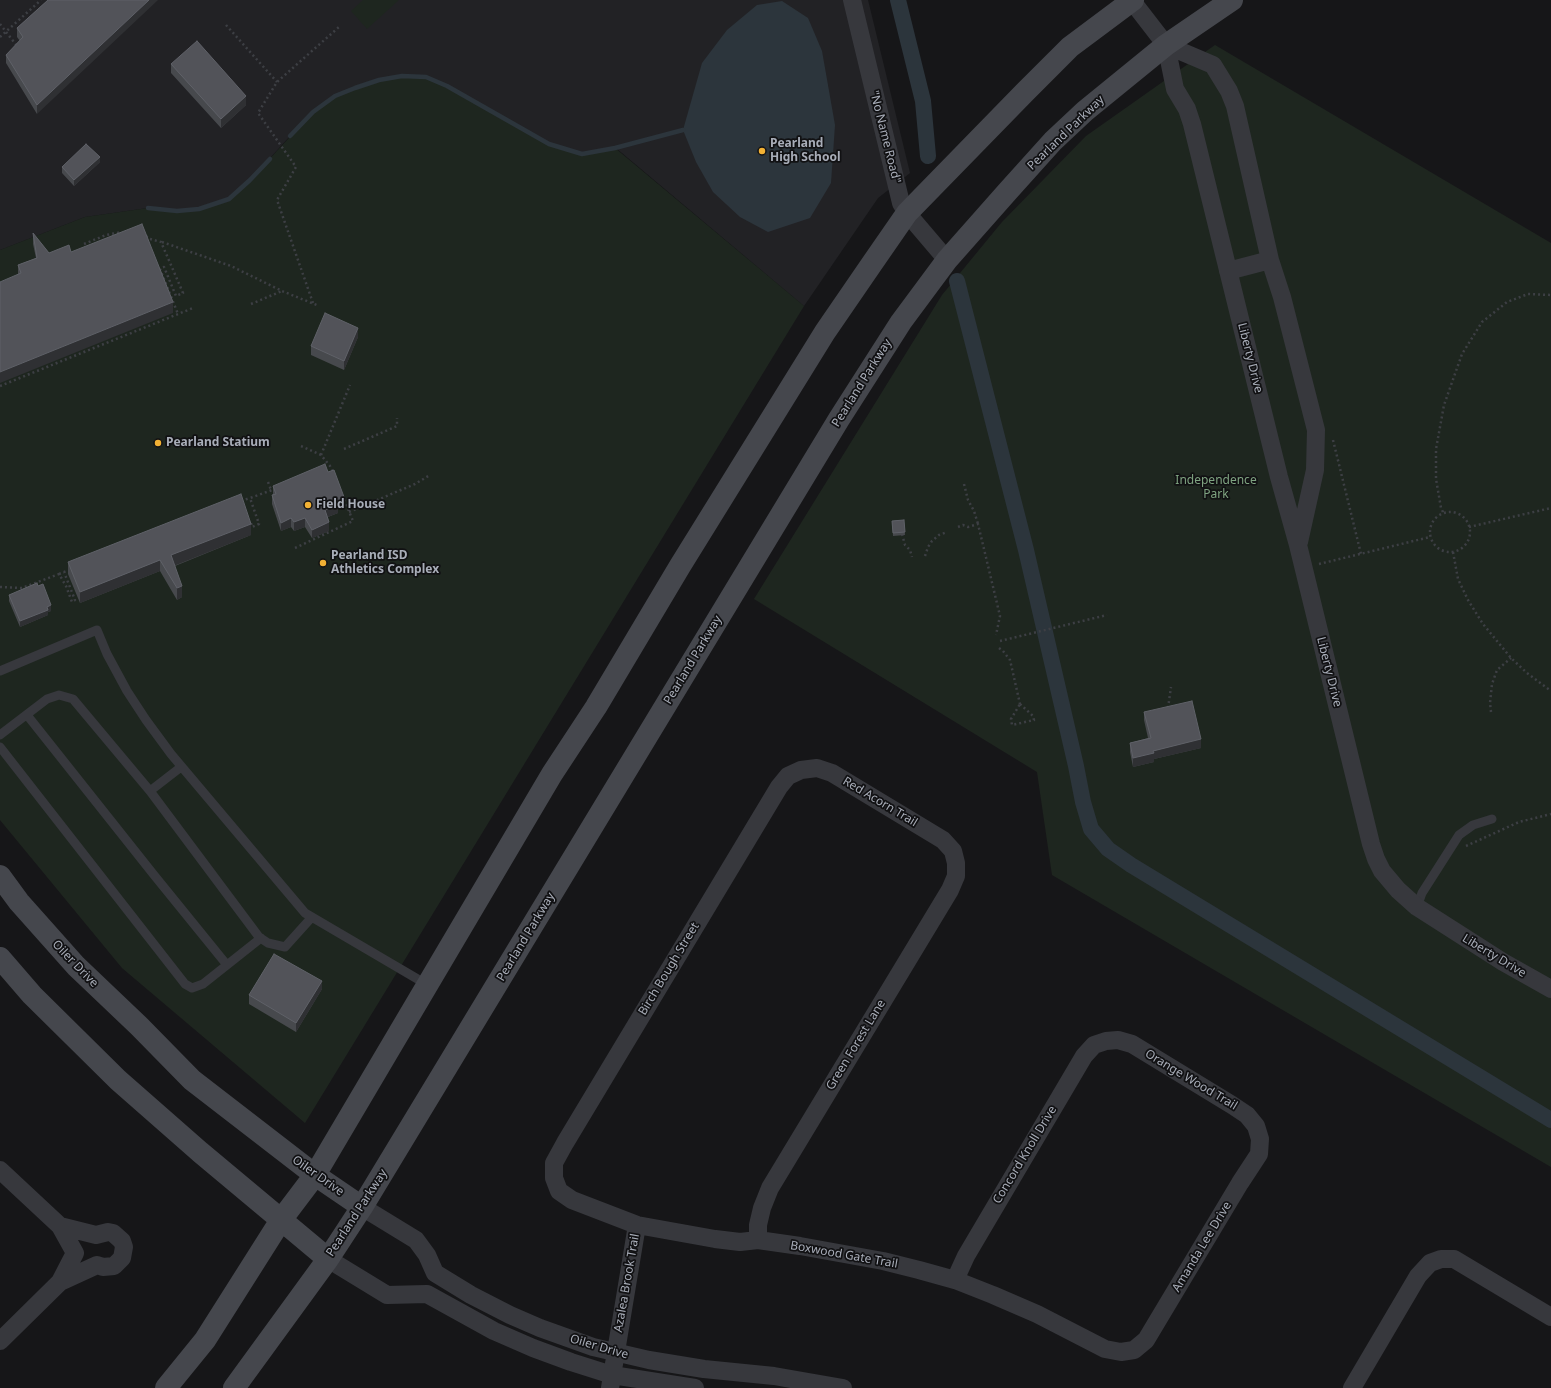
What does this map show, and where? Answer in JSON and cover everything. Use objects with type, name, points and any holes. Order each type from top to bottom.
[{"type":"main road","points":[[166,1388],[205,1340],[281,1220],[315,1175],[426,984],[552,774],[596,707],[680,566],[821,338],[907,213],[1005,112],[1070,48],[1133,0]]},
{"type":"main road","name":"Pearland Parkway","points":[[234,1388],[328,1259],[362,1207],[839,419],[900,322],[947,260],[1053,141],[1085,111],[1166,45],[1232,0]]},
{"type":"main road","name":"Oiler Drive","points":[[0,876],[19,902],[76,966],[139,1026],[192,1080],[315,1175],[362,1207]]},
{"type":"main road","name":"Oiler Drive","points":[[0,958],[32,995],[118,1080],[164,1122],[328,1259]]},
{"type":"street","name":"\"No Name Road\"","points":[[852,0],[901,203],[907,213],[947,260]]},
{"type":"street","points":[[1133,0],[1166,45],[1213,65],[1229,91],[1235,106],[1270,260],[1282,297],[1316,430],[1315,470],[1298,545]]},
{"type":"street","name":"Liberty Drive","points":[[1166,45],[1175,89],[1187,109],[1196,139],[1279,477],[1298,545],[1372,849],[1382,871],[1398,890],[1417,907],[1503,962],[1551,989]]},
{"type":"street","points":[[1228,271],[1270,260]]},
{"type":"street","name":"Red Acorn Trail","points":[[801,770],[817,768],[832,772],[943,840],[953,851]]},
{"type":"street","name":"Birch Bough Street","points":[[554,1178],[554,1163],[565,1143],[779,787],[788,776],[801,770]]},
{"type":"street","name":"Green Forest Lane","points":[[758,1240],[758,1225],[762,1208],[770,1188],[950,890],[956,876],[956,863],[953,851]]},
{"type":"street","name":"Orange Wood Trail","points":[[1106,1041],[1118,1040],[1132,1044],[1232,1105],[1246,1115],[1256,1126],[1260,1140]]},
{"type":"street","name":"Concord Knoll Drive","points":[[955,1280],[966,1256],[1084,1056],[1094,1045],[1106,1041]]},
{"type":"street","name":"Amanda Lee Drive","points":[[1134,1350],[1146,1340],[1258,1154],[1260,1140]]},
{"type":"street","points":[[0,1170],[60,1226],[75,1253],[60,1282],[0,1341]]},
{"type":"street","name":"Boxwood Gate Trail","points":[[554,1178],[559,1191],[572,1200],[637,1225],[715,1239],[740,1242],[758,1240],[883,1261],[955,1280],[1037,1314],[1105,1349],[1121,1352],[1134,1350]]},
{"type":"street","name":"Oiler Drive","points":[[362,1207],[416,1240],[428,1255],[435,1273],[471,1295],[510,1315],[540,1328],[579,1342],[615,1352],[704,1368],[774,1376],[843,1388]]},
{"type":"street","name":"Azalea Brook Trail","points":[[611,1381],[637,1225]]},
{"type":"street","points":[[60,1226],[96,1235],[108,1232],[114,1233],[122,1241],[124,1247],[122,1258],[114,1266],[102,1267],[97,1265],[60,1282]]},
{"type":"street","name":"Oiler Drive","points":[[328,1259],[387,1295],[427,1294],[494,1331],[520,1343],[571,1362],[611,1381],[695,1388]]},
{"type":"street","points":[[1352,1388],[1418,1276],[1430,1263],[1441,1259],[1454,1259],[1551,1317]]},
{"type":"lane","points":[[0,671],[97,630],[107,654],[146,720],[181,767],[280,884],[306,912],[312,917],[426,984]]},
{"type":"lane","points":[[0,735],[47,700],[58,695],[73,699],[150,791],[262,938],[268,943],[285,947],[312,917]]},
{"type":"lane","points":[[27,715],[227,965]]},
{"type":"lane","points":[[0,747],[185,984],[192,988],[203,984],[262,938]]},
{"type":"lane","points":[[150,791],[181,767]]},
{"type":"lane","points":[[1417,907],[1422,893],[1459,835],[1473,825],[1492,819]]},
{"type":"path","points":[[0,37],[41,0]]},
{"type":"path","points":[[0,24],[19,50]]},
{"type":"path","points":[[226,25],[277,82]]},
{"type":"path","points":[[313,303],[277,200],[296,168],[258,113],[277,82],[339,27]]},
{"type":"path","points":[[84,244],[106,235],[126,232]]},
{"type":"path","points":[[142,232],[150,239],[232,266],[282,291],[319,306]]},
{"type":"path","points":[[161,242],[182,293],[176,296],[164,267]]},
{"type":"path","points":[[171,265],[160,269],[178,314]]},
{"type":"path","points":[[251,304],[282,291]]},
{"type":"path","points":[[1443,512],[1436,478],[1436,449],[1444,405],[1462,354],[1482,322],[1507,302],[1528,294],[1551,295]]},
{"type":"path","points":[[0,386],[192,308]]},
{"type":"path","points":[[145,319],[148,326]]},
{"type":"path","points":[[90,341],[92,348]]},
{"type":"path","points":[[63,352],[66,359]]},
{"type":"path","points":[[33,364],[36,371]]},
{"type":"path","points":[[8,376],[10,382]]},
{"type":"path","points":[[321,455],[350,385]]},
{"type":"path","points":[[344,449],[397,426],[397,418]]},
{"type":"path","points":[[1332,434],[1361,554]]},
{"type":"path","points":[[301,446],[321,455],[330,466],[336,479]]},
{"type":"path","points":[[323,469],[330,466]]},
{"type":"path","points":[[349,512],[415,484],[430,475]]},
{"type":"path","points":[[268,482],[272,490]]},
{"type":"path","points":[[964,484],[968,500],[974,511],[978,524],[1000,616],[996,635]]},
{"type":"path","points":[[237,502],[279,487]]},
{"type":"path","points":[[295,548],[353,522],[341,492]]},
{"type":"path","points":[[250,498],[259,524],[252,527],[250,520]]},
{"type":"path","points":[[242,500],[245,507]]},
{"type":"path","points":[[1469,527],[1551,508]]},
{"type":"path","points":[[1443,512],[1456,512],[1467,520],[1470,533],[1468,540],[1459,550],[1446,552],[1439,549],[1434,545],[1430,537],[1430,526],[1433,520],[1443,512]]},
{"type":"path","points":[[958,527],[963,525],[968,527],[978,524]]},
{"type":"path","points":[[902,530],[904,542],[910,550],[912,557]]},
{"type":"path","points":[[926,556],[928,547],[932,541],[939,535],[947,532]]},
{"type":"path","points":[[1314,565],[1430,537]]},
{"type":"path","points":[[1452,552],[1458,579],[1468,600],[1483,624],[1511,658],[1527,673],[1551,691]]},
{"type":"path","points":[[0,586],[22,588],[75,568]]},
{"type":"path","points":[[59,574],[66,586],[72,602],[75,600],[64,572]]},
{"type":"path","points":[[1000,641],[1106,615]]},
{"type":"path","points":[[999,648],[1010,660],[1020,704],[1033,716],[1034,720],[1012,725],[1011,719],[1020,704]]},
{"type":"path","points":[[1491,712],[1490,703],[1492,684],[1497,670],[1511,658]]},
{"type":"path","points":[[1168,711],[1171,687]]},
{"type":"path","points":[[1445,856],[1519,822],[1551,814]]},
{"type":"shaded area","name":"Pearland High School","points":[[0,0],[868,0],[910,173],[878,198],[804,306],[616,148],[582,154],[549,144],[447,86],[426,77],[402,76],[379,80],[355,88],[290,136],[250,180],[229,199],[199,209],[177,211],[148,208],[85,217],[0,250]]},
{"type":"shaded area","points":[[782,1],[808,18],[822,51],[835,125],[831,183],[810,218],[768,232],[740,217],[713,192],[696,162],[683,130],[702,63],[727,30],[757,5]]},
{"type":"green space","points":[[363,0],[399,0],[367,29],[351,11]]},
{"type":"green space","name":"Independence Park","points":[[1215,45],[1551,243],[1551,1167],[1052,875],[1037,772],[754,599],[942,295],[1002,222],[1086,136]]},
{"type":"green space","name":"Pearland ISD Athletics Complex","points":[[402,76],[426,77],[447,86],[549,144],[582,154],[615,148],[804,306],[305,1123],[122,968],[0,820],[0,250],[85,217],[148,208],[177,211],[199,209],[229,199],[250,180],[313,112],[335,96],[379,80]]},
{"type":"building","points":[[48,0],[149,0],[37,105],[6,55],[23,37],[17,28]]},
{"type":"building","points":[[197,41],[246,96],[221,119],[171,64]]},
{"type":"building","points":[[86,144],[100,157],[74,180],[62,167]]},
{"type":"building","points":[[142,224],[173,302],[0,372],[0,282],[21,273],[18,265],[37,258],[33,233],[49,253],[69,245],[71,252]]},
{"type":"building","points":[[325,313],[358,328],[344,361],[311,346]]},
{"type":"building","name":"Field House","points":[[325,464],[328,472],[334,470],[344,497],[337,501],[338,504],[325,510],[329,522],[312,530],[305,518],[294,522],[291,518],[281,523],[272,495],[276,494],[273,486]]},
{"type":"building","points":[[241,494],[251,524],[171,555],[182,586],[177,588],[160,560],[80,592],[68,562]]},
{"type":"building","points":[[904,520],[905,532],[893,533],[892,521]]},
{"type":"building","points":[[37,583],[38,586],[43,584],[51,605],[47,607],[48,610],[20,621],[9,595]]},
{"type":"building","points":[[1192,701],[1201,739],[1153,751],[1154,753],[1133,758],[1130,743],[1151,738],[1144,712]]},
{"type":"building","points":[[274,954],[322,981],[296,1023],[249,995]]},
{"type":"waterway","points":[[898,0],[923,101],[928,156]]},
{"type":"waterway","points":[[290,136],[313,112],[335,96],[379,80],[402,76],[426,77],[447,86],[549,144],[582,154],[615,148],[683,130]]},
{"type":"waterway","points":[[148,208],[177,211],[199,209],[229,199],[270,159]]},
{"type":"waterway","points":[[957,281],[1026,550],[1083,802],[1091,829],[1108,849],[1131,865],[1551,1120]]},
{"type":"place","name":"Pearland High School","points":[[762,151]]},
{"type":"place","name":"Pearland Statium","points":[[158,443]]},
{"type":"place","name":"Field House","points":[[308,505]]},
{"type":"place","name":"Pearland ISD Athletics Complex","points":[[323,563]]}]
